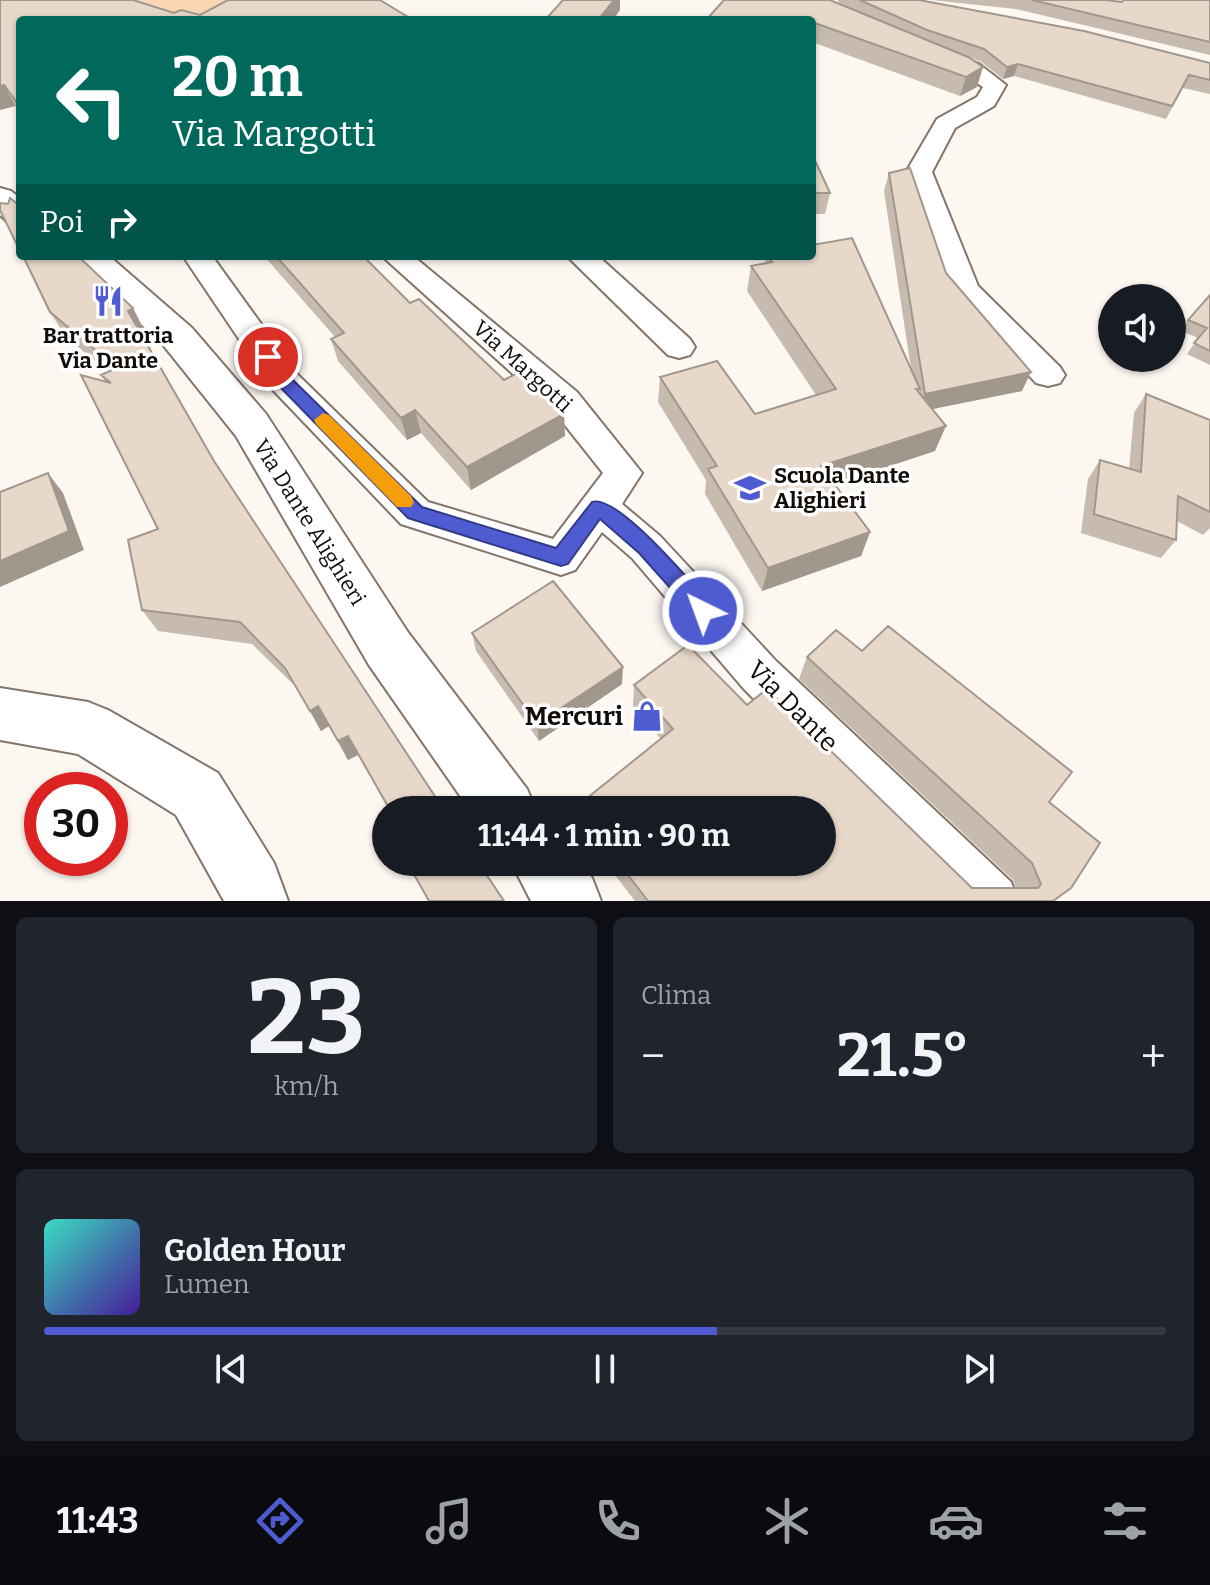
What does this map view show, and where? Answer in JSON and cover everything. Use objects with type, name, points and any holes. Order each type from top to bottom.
[{"type":"street","points":[[916,49],[971,69],[995,85],[986,101],[945,124],[919,172],[964,290],[1048,375]]},
{"type":"street","points":[[0,198],[16,212]]},
{"type":"street","name":"Via Dante Alighieri","points":[[92,260],[178,337],[251,425],[388,648],[496,796]]},
{"type":"street","name":"Via Margotti","points":[[200,260],[286,383],[415,513],[561,558],[624,473],[565,401],[401,260]]},
{"type":"street","points":[[585,260],[679,347]]},
{"type":"street","name":"Via Dante","points":[[599,507],[646,547],[760,675],[992,901]]},
{"type":"street","points":[[0,714],[88,729],[197,794],[251,886],[256,901]]},
{"type":"street","points":[[552,876],[569,901]]},
{"type":"shaded area","points":[[97,0],[246,0],[210,16],[180,16]]},
{"type":"building","points":[[0,0],[133,0],[174,13],[181,10],[200,15],[228,0],[380,0],[406,16],[16,16],[16,102],[4,85],[0,86]]},
{"type":"building","points":[[563,0],[614,0],[601,16],[549,16]]},
{"type":"building","points":[[724,0],[830,0],[968,57],[983,67],[966,77],[816,23],[816,16],[710,16]]},
{"type":"building","points":[[860,0],[919,0],[1084,31],[1210,63],[1210,80],[1189,75],[1172,106],[1018,64],[1007,67],[984,49],[927,30]]},
{"type":"building","points":[[1032,0],[1210,0],[1210,42]]},
{"type":"building","points":[[816,163],[830,193],[816,193]]},
{"type":"building","points":[[910,168],[946,273],[1031,372],[925,394],[889,173]]},
{"type":"building","points":[[10,198],[16,203],[16,243],[0,210],[0,203],[8,204]]},
{"type":"building","points":[[852,238],[920,389],[916,389],[946,426],[821,466],[870,532],[768,568],[708,469],[717,466],[660,377],[717,361],[755,414],[836,389],[751,266],[772,262],[771,260],[816,260],[816,244]]},
{"type":"building","points":[[25,260],[82,260],[133,308],[128,311],[214,461],[435,796],[382,796],[348,736],[338,741],[318,706],[310,711],[285,668],[240,622],[142,610],[128,540],[158,529],[81,375],[111,383],[101,375],[117,368],[50,312]]},
{"type":"building","points":[[280,260],[367,260],[410,303],[419,299],[504,380],[523,370],[564,414],[467,467],[415,410],[401,418],[331,339],[344,333]]},
{"type":"building","points":[[1210,295],[1210,351],[1194,343],[1207,328],[1188,320]]},
{"type":"building","points":[[1146,394],[1210,420],[1210,512],[1178,496],[1176,540],[1094,514],[1100,460],[1141,472]]},
{"type":"building","points":[[48,473],[69,531],[0,561],[0,492]]},
{"type":"building","points":[[553,581],[623,667],[537,724],[472,633]]},
{"type":"building","points":[[888,626],[1072,772],[1049,802],[1100,843],[1071,888],[1053,901],[648,901],[629,876],[836,876],[836,796],[590,796],[673,729],[634,685],[688,645],[747,705],[767,689],[972,888],[1038,888],[1041,884],[1032,863],[807,657],[836,630],[862,651]]},
{"type":"building","points":[[415,876],[487,876],[504,901],[429,901]]},
{"type":"slow traffic","points":[[323,420],[404,502]]},
{"type":"place","name":"Bar trattoria Via Dante","points":[[108,301]]},
{"type":"place","name":"Scuola Dante Alighieri","points":[[750,488]]},
{"type":"place","name":"Mercuri","points":[[647,716]]},
{"type":"route","points":[[268,357],[286,383],[415,513],[561,558],[599,507],[646,547],[703,611]]}]
